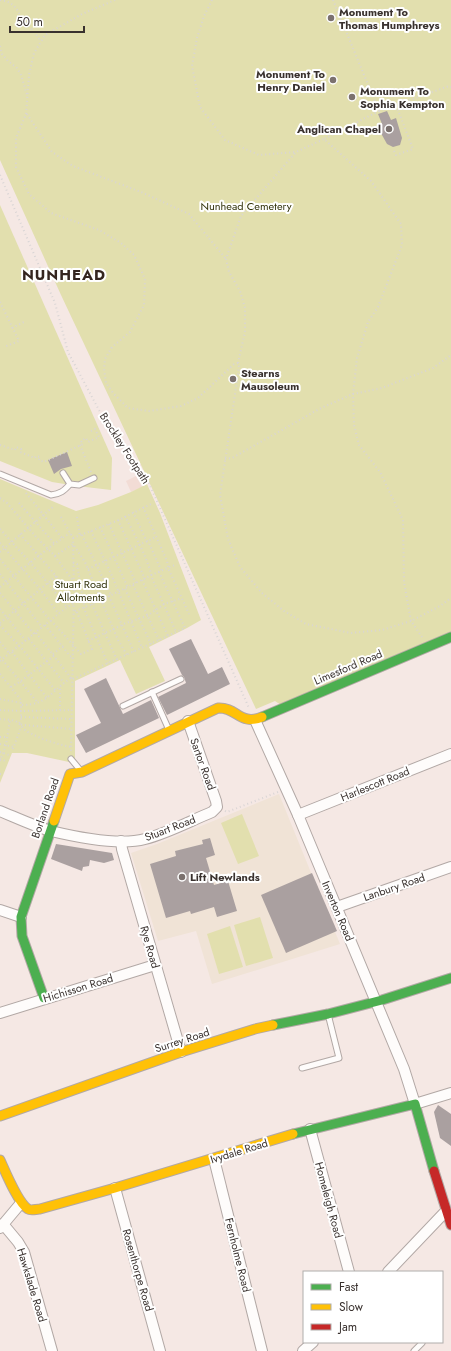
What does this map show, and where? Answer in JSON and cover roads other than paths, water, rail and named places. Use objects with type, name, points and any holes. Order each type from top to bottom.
[{"type":"street","name":"Limesford Road","points":[[255,720],[451,637]]},
{"type":"street","name":"Borland Road","points":[[44,998],[22,936],[21,917],[70,774],[82,772],[218,708],[227,708],[244,720],[255,720]]},
{"type":"street","name":"Inverton Road","points":[[255,720],[287,789],[337,907],[404,1069],[415,1104]]},
{"type":"street","name":"Sartor Road","points":[[188,721],[216,801],[216,807]]},
{"type":"street","name":"Harlescott Road","points":[[298,815],[451,754]]},
{"type":"street","name":"Stuart Road","points":[[0,811],[50,831],[88,838],[132,842],[159,834],[212,812],[216,807]]},
{"type":"street","name":"Rye Road","points":[[121,841],[122,849],[181,1052]]},
{"type":"street","name":"Lanbury Road","points":[[337,907],[451,867]]},
{"type":"street","points":[[0,910],[21,917]]},
{"type":"street","name":"Hichisson Road","points":[[0,1013],[44,998],[156,965]]},
{"type":"street","name":"Surrey Road","points":[[0,1116],[181,1052],[255,1029],[328,1014],[376,1002],[451,978]]},
{"type":"street","name":"Ivydale Road","points":[[25,1206],[32,1210],[40,1209],[310,1129],[415,1104],[451,1093]]},
{"type":"street","points":[[415,1104],[447,1207],[451,1225]]},
{"type":"street","name":"Homeleigh Road","points":[[310,1129],[348,1271]]},
{"type":"street","name":"Fernholme Road","points":[[214,1158],[262,1351]]},
{"type":"street","points":[[0,1160],[25,1206],[2,1226]]},
{"type":"street","name":"Rosenthorpe Road","points":[[115,1188],[160,1351]]},
{"type":"street","points":[[389,1271],[447,1207]]},
{"type":"street","name":"Hawkslade Road","points":[[2,1226],[18,1242],[24,1252],[52,1351]]},
{"type":"street","points":[[303,1351],[313,1343]]},
{"type":"lane","points":[[63,473],[70,484]]},
{"type":"lane","points":[[0,474],[51,495],[63,492],[70,484]]},
{"type":"lane","points":[[70,484],[79,485],[93,476]]},
{"type":"lane","points":[[123,706],[181,679]]},
{"type":"lane","points":[[152,692],[169,730]]},
{"type":"lane","points":[[71,759],[82,772]]},
{"type":"lane","points":[[302,1068],[339,1058],[328,1014]]},
{"type":"lane","points":[[414,1351],[422,1343]]},
{"type":"place","name":"Monument To Thomas Humphreys","points":[[331,18]]},
{"type":"place","name":"Monument To Henry Daniel","points":[[333,80]]},
{"type":"place","name":"Monument To Sophia Kempton","points":[[352,97]]},
{"type":"place","name":"Anglican Chapel","points":[[389,129]]},
{"type":"place","name":"Stearns Mausoleum","points":[[233,379]]},
{"type":"place","name":"Lift Newlands","points":[[182,877]]},
{"type":"district","name":"NUNHEAD","points":[[64,275]]},
{"type":"park label","name":"Nunhead Cemetery","points":[[246,206]]},
{"type":"park label","name":"Stuart Road Allotments","points":[[81,590]]}]
